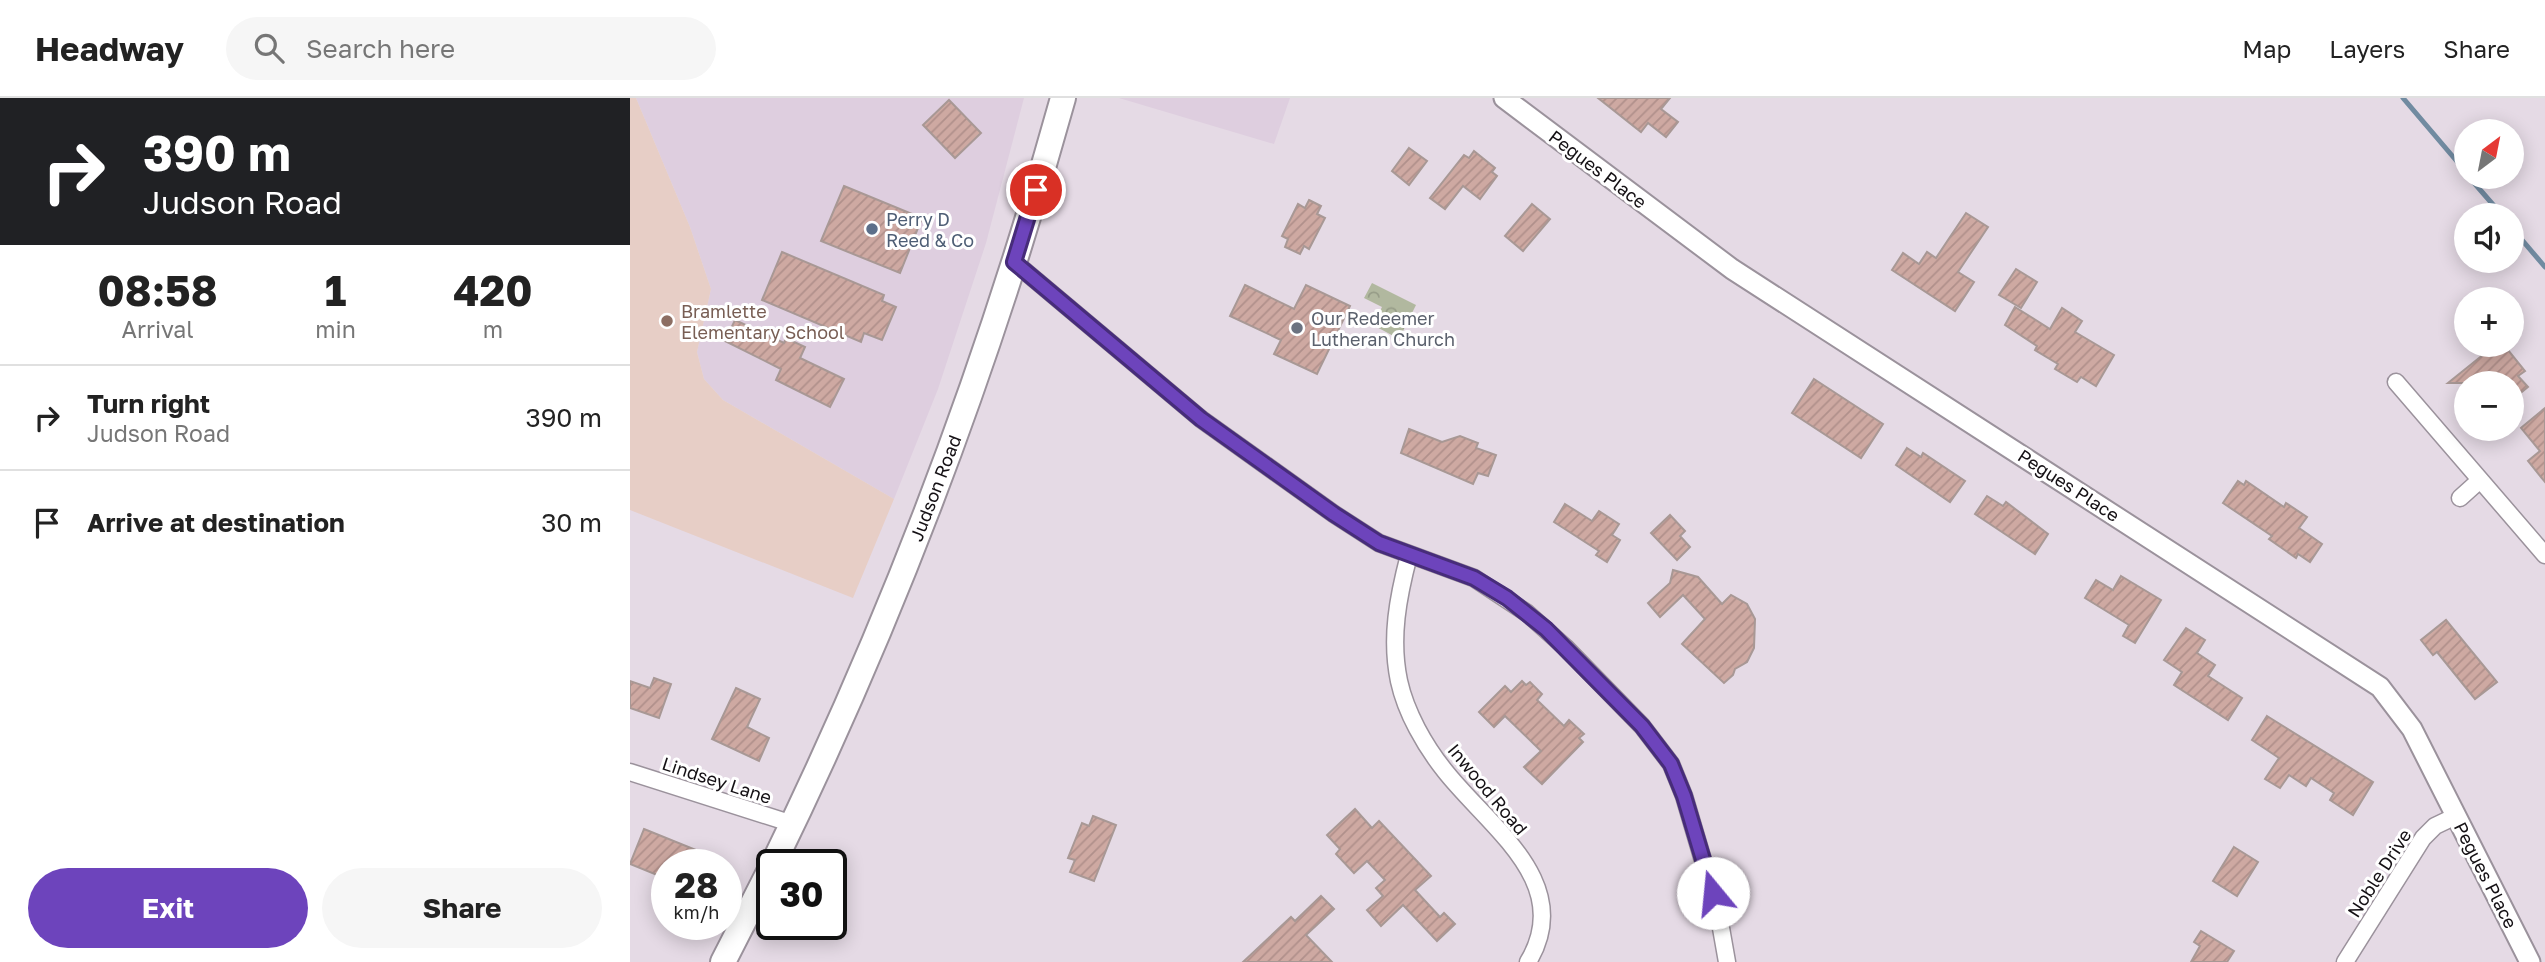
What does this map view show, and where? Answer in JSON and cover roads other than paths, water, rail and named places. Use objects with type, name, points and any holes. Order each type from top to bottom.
[{"type":"main road","name":"Judson Road","points":[[780,849],[842,715],[922,524],[1014,262],[1063,98]]},
{"type":"main road","name":"Judson Road","points":[[723,962],[756,897]]},
{"type":"street","name":"Pegues Place","points":[[1504,98],[1732,269],[2370,679],[2396,705],[2412,729],[2530,962]]},
{"type":"street","points":[[1014,262],[1201,419],[1358,531],[1409,555],[1474,578],[1527,613],[1565,647],[1663,751],[1684,796],[1718,911],[1727,962]]},
{"type":"street","points":[[2396,382],[2545,555]]},
{"type":"street","points":[[2460,498],[2480,480]]},
{"type":"street","name":"Inwood Road","points":[[1409,555],[1396,611],[1399,682],[1407,706],[1430,751],[1534,878],[1544,911],[1544,927],[1528,962]]},
{"type":"street","name":"Lindsey Lane","points":[[630,772],[793,824]]},
{"type":"street","name":"Noble Drive","points":[[2345,962],[2423,838],[2435,826],[2456,816]]},
{"type":"waterway","points":[[2403,98],[2454,158]]},
{"type":"waterway","points":[[2479,189],[2492,203]]},
{"type":"waterway","points":[[2524,242],[2545,267]]},
{"type":"place","name":"Perry D Reed & Co","points":[[872,229]]},
{"type":"place","name":"Bramlette Elementary School","points":[[667,321]]},
{"type":"place","name":"Our Redeemer Lutheran Church","points":[[1297,328]]}]
